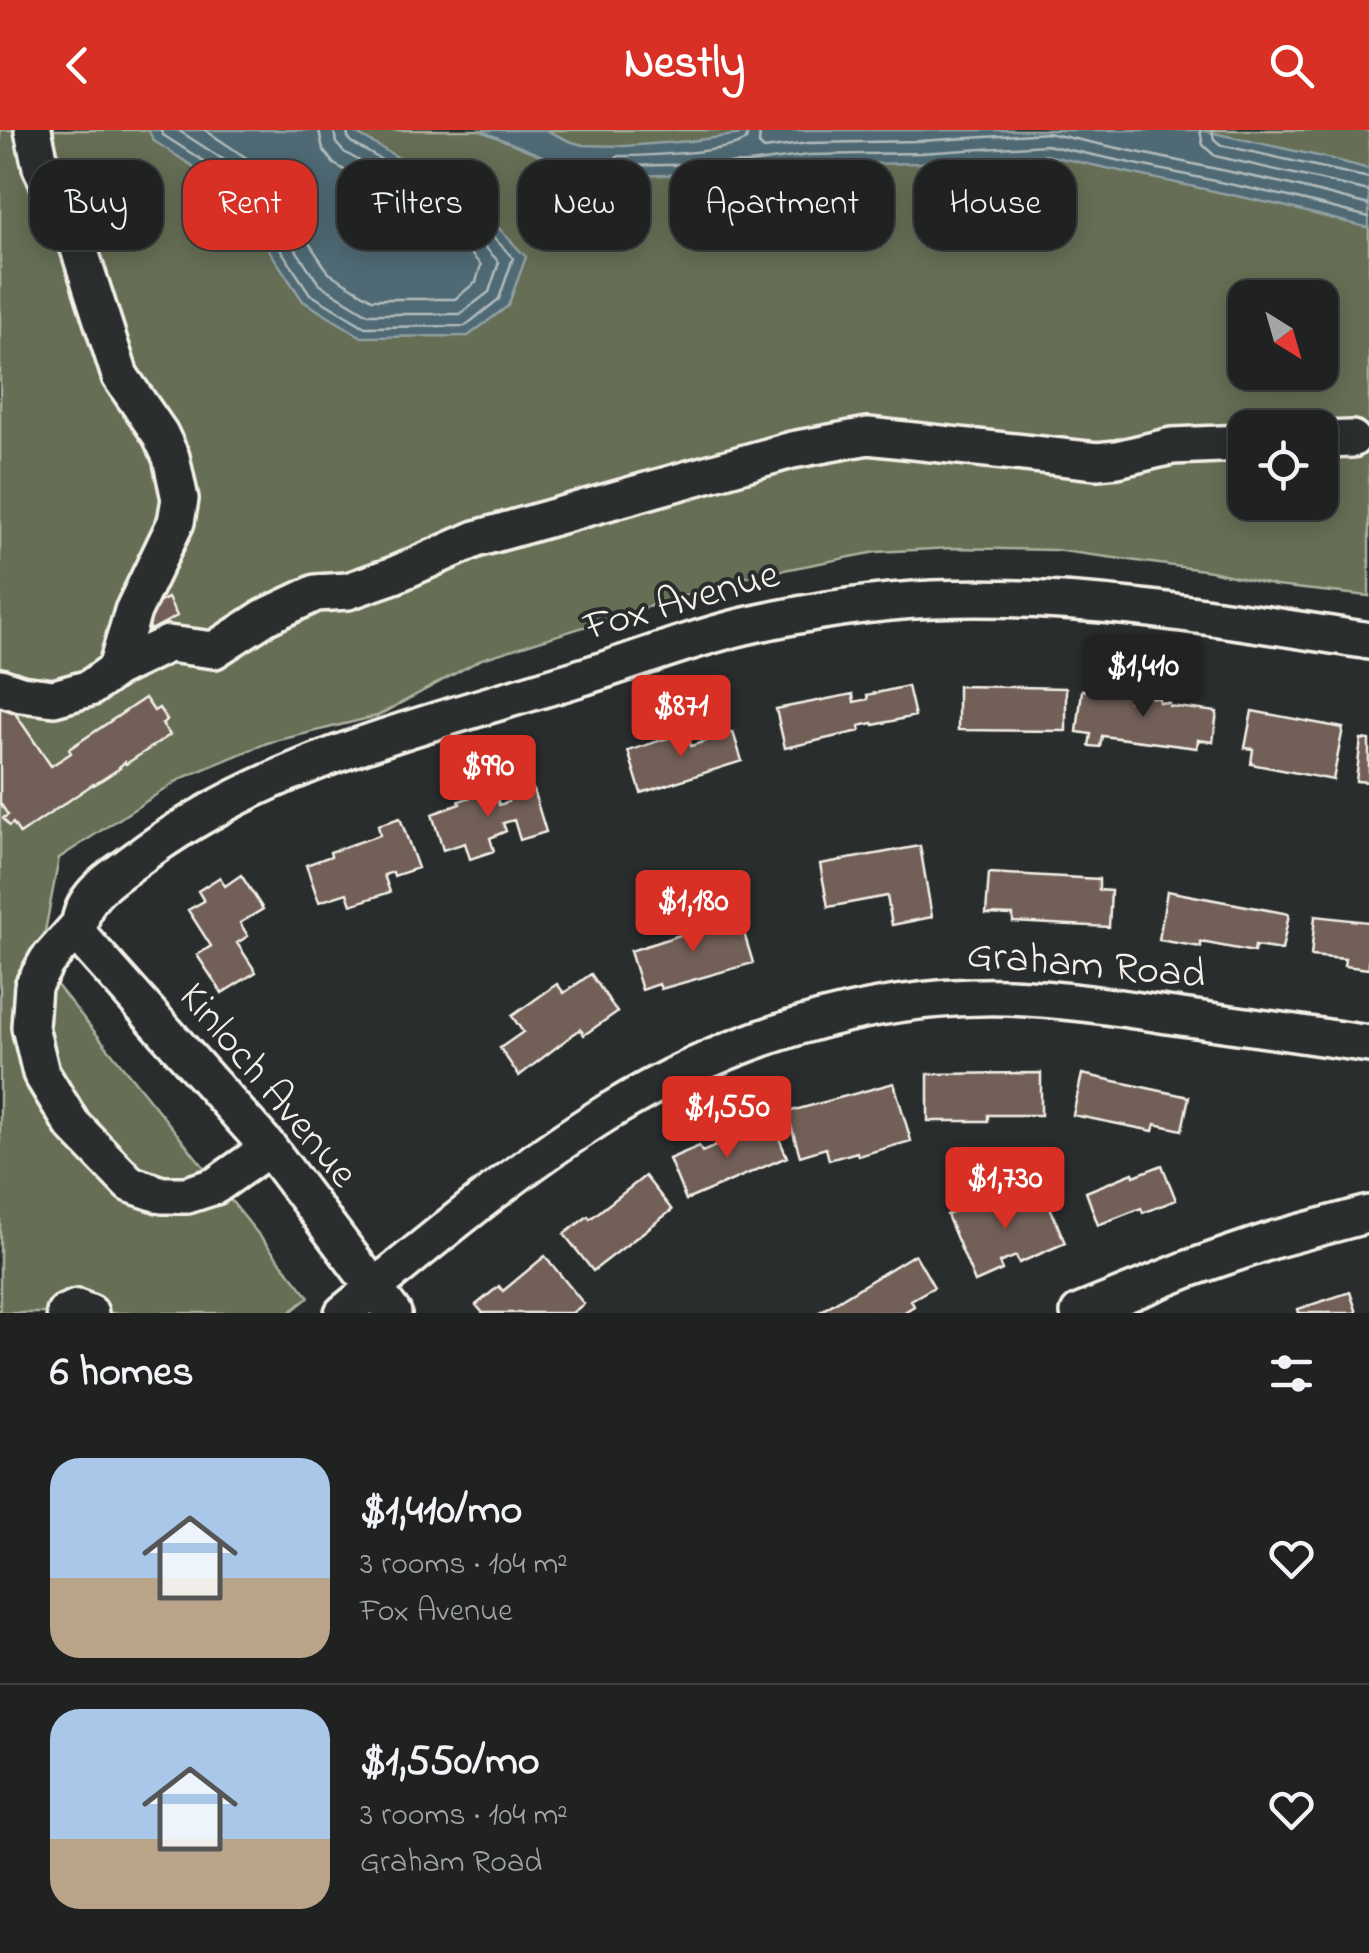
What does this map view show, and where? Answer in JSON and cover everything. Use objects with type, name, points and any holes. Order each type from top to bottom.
[{"type":"street","points":[[33,130],[41,167],[76,240],[120,376],[160,434],[171,457],[180,499],[176,522],[133,611],[116,669]]},
{"type":"street","points":[[0,687],[54,698],[90,688],[116,669],[168,644],[214,650],[265,616],[316,593],[348,592],[476,540],[839,440],[868,436],[1097,461],[1172,446],[1228,444]]},
{"type":"street","name":"Fox Avenue","points":[[270,1148],[214,1186],[186,1196],[162,1194],[130,1184],[72,1124],[41,1073],[30,1028],[33,986],[95,891],[170,834],[220,805],[305,766],[372,742],[694,639],[795,616],[880,603],[982,598],[1110,604],[1369,641]]},
{"type":"street","name":"Kinloch Avenue","points":[[79,920],[79,936],[88,948],[270,1148],[383,1301]]},
{"type":"street","name":"Graham Road","points":[[343,1313],[383,1301],[533,1163],[624,1103],[725,1053],[852,1012],[910,1001],[1009,997],[1067,1001],[1369,1044]]},
{"type":"street","points":[[1080,1313],[1188,1269],[1276,1239],[1369,1214]]},
{"type":"street","points":[[65,1313],[77,1308],[90,1313]]},
{"type":"green space","points":[[0,130],[1369,130],[1369,596],[1276,586],[1211,571],[1055,550],[953,548],[876,552],[733,580],[482,659],[377,716],[267,743],[182,778],[59,858],[39,963],[309,1297],[289,1313],[0,1313]]},
{"type":"water","points":[[148,130],[350,130],[402,160],[337,160],[337,250],[498,250],[498,227],[526,257],[508,306],[468,336],[362,337],[303,301],[269,250],[317,250],[317,160],[183,160],[154,141]]},
{"type":"water","points":[[479,130],[546,130],[583,145],[624,146],[771,130],[1200,130],[1369,169],[1369,228],[1046,155],[894,163],[894,160],[670,160],[670,175],[650,175],[650,160],[552,160]]},
{"type":"building","points":[[168,598],[177,616],[151,630],[141,611]]},
{"type":"building","points":[[908,686],[915,716],[859,726],[860,731],[785,748],[776,709],[853,694],[854,702],[868,699],[867,695]]},
{"type":"building","points":[[958,686],[1066,688],[1066,731],[958,730]]},
{"type":"building","points":[[1082,690],[1131,696],[1130,701],[1137,702],[1138,696],[1159,698],[1159,702],[1169,706],[1217,712],[1213,742],[1198,740],[1197,748],[1102,736],[1100,747],[1089,746],[1091,734],[1077,732]]},
{"type":"building","points":[[0,691],[51,766],[71,753],[69,749],[145,698],[154,711],[159,708],[167,720],[162,724],[170,735],[20,834],[13,823],[9,826],[3,818],[8,815],[0,803]]},
{"type":"building","points":[[1252,711],[1343,728],[1333,780],[1251,764],[1253,749],[1245,748]]},
{"type":"building","points":[[686,732],[691,746],[733,732],[742,761],[641,793],[628,751]]},
{"type":"building","points":[[1361,739],[1369,740],[1369,782],[1356,781]]},
{"type":"building","points":[[532,786],[546,832],[520,840],[514,820],[503,823],[506,831],[490,838],[494,851],[470,859],[465,843],[443,850],[432,814],[495,789],[499,805],[508,802],[506,794]]},
{"type":"building","points":[[400,818],[418,868],[384,875],[390,892],[351,905],[347,893],[319,902],[306,865],[331,856],[330,852],[380,835],[378,825]]},
{"type":"building","points":[[920,846],[932,917],[892,925],[887,896],[828,907],[820,864]]},
{"type":"building","points":[[989,873],[1099,879],[1099,890],[1111,891],[1109,927],[1013,922],[1013,915],[986,914]]},
{"type":"building","points":[[241,875],[263,909],[240,923],[248,936],[237,943],[256,972],[222,993],[197,955],[211,946],[188,910],[204,901],[198,891],[220,877],[225,886]]},
{"type":"building","points":[[1167,891],[1289,914],[1282,950],[1255,946],[1254,952],[1201,942],[1201,947],[1159,940]]},
{"type":"building","points":[[739,916],[753,963],[661,989],[659,984],[642,990],[630,951]]},
{"type":"building","points":[[1315,916],[1369,922],[1369,969],[1344,966],[1345,959],[1311,956]]},
{"type":"building","points":[[591,974],[617,1012],[584,1035],[580,1029],[519,1076],[500,1048],[523,1032],[512,1016],[557,984],[564,993]]},
{"type":"building","points":[[1041,1073],[1041,1115],[988,1115],[988,1121],[928,1121],[928,1074]]},
{"type":"building","points":[[1082,1074],[1189,1097],[1182,1130],[1155,1124],[1153,1131],[1073,1115]]},
{"type":"building","points":[[894,1083],[911,1141],[829,1160],[826,1148],[800,1156],[787,1112]]},
{"type":"building","points":[[772,1122],[787,1157],[686,1200],[669,1159],[699,1146],[702,1152]]},
{"type":"building","points":[[1162,1165],[1176,1200],[1143,1213],[1141,1208],[1098,1225],[1086,1192]]},
{"type":"building","points":[[645,1176],[672,1210],[593,1271],[564,1234]]},
{"type":"building","points":[[1043,1190],[1065,1243],[1019,1263],[1016,1256],[999,1263],[1002,1270],[975,1282],[947,1215],[1004,1191],[1009,1204]]},
{"type":"building","points":[[915,1254],[934,1287],[911,1300],[914,1306],[903,1313],[818,1313]]},
{"type":"building","points":[[545,1256],[584,1304],[572,1313],[483,1313],[476,1305],[499,1286],[503,1291]]},
{"type":"building","points":[[1350,1292],[1357,1313],[1299,1313],[1298,1309]]}]
